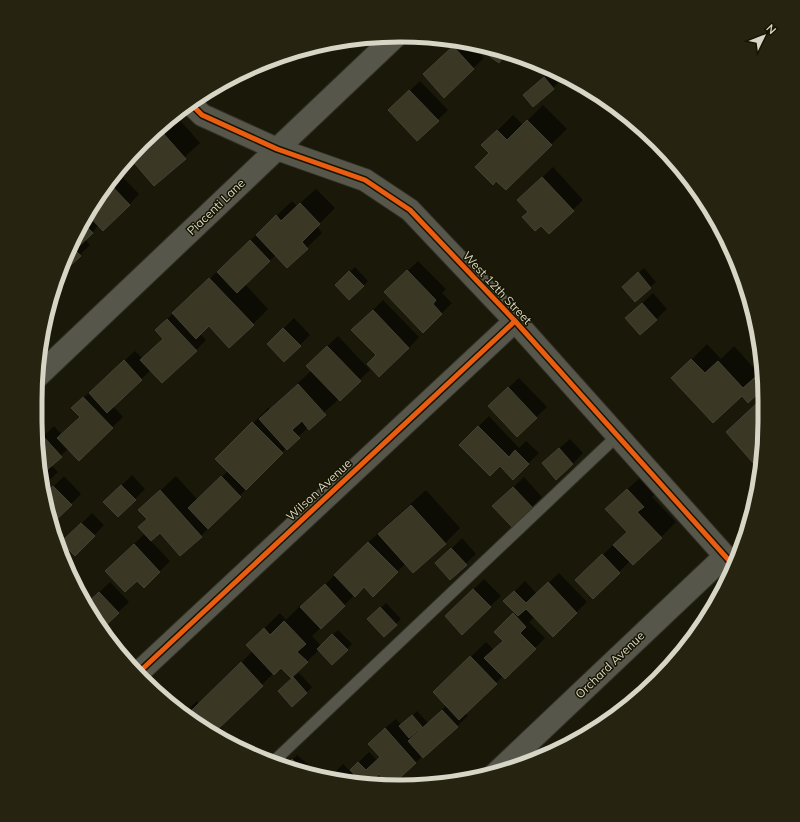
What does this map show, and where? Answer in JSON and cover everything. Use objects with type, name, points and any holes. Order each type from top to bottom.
[{"type":"street","name":"Piacenti Lane","points":[[43,372],[389,42]]},
{"type":"street","name":"West 12th Street","points":[[194,107],[202,115],[277,149],[365,180],[410,210],[515,321],[729,561]]},
{"type":"street","name":"Wilson Avenue","points":[[142,669],[515,321]]},
{"type":"street","name":"Orchard Avenue","points":[[505,764],[729,561]]},
{"type":"lane","points":[[277,758],[617,436]]},
{"type":"building","points":[[453,46],[474,69],[444,98],[423,74]]},
{"type":"building","points":[[484,52],[503,57],[499,63]]},
{"type":"building","points":[[544,77],[554,89],[533,107],[523,95]]},
{"type":"building","points":[[409,90],[439,121],[417,141],[388,110]]},
{"type":"building","points":[[527,120],[552,145],[506,190],[496,181],[493,185],[475,167],[489,153],[481,145],[497,130],[507,140]]},
{"type":"building","points":[[162,132],[186,159],[154,186],[133,162]]},
{"type":"building","points":[[542,177],[574,211],[549,234],[541,226],[535,231],[522,217],[528,212],[517,200]]},
{"type":"building","points":[[113,187],[130,205],[103,231],[91,219]]},
{"type":"building","points":[[300,203],[320,224],[302,242],[308,249],[287,268],[256,235],[276,215],[281,221]]},
{"type":"building","points":[[87,227],[93,233],[75,250]]},
{"type":"building","points":[[250,240],[270,261],[237,293],[217,272]]},
{"type":"building","points":[[75,250],[81,256],[67,269]]},
{"type":"building","points":[[407,270],[436,300],[433,304],[442,314],[423,333],[384,292]]},
{"type":"building","points":[[349,271],[364,286],[349,300],[335,285]]},
{"type":"building","points":[[638,272],[651,288],[635,302],[622,287]]},
{"type":"building","points":[[209,278],[254,325],[229,348],[209,326],[196,339],[172,313]]},
{"type":"building","points":[[642,303],[657,320],[640,335],[625,318]]},
{"type":"building","points":[[373,310],[409,348],[379,377],[367,364],[376,355],[351,330]]},
{"type":"building","points":[[167,319],[197,351],[162,383],[140,360],[163,339],[155,330]]},
{"type":"building","points":[[283,328],[301,346],[284,362],[267,344]]},
{"type":"building","points":[[327,346],[361,381],[340,401],[306,366]]},
{"type":"building","points":[[691,359],[705,373],[718,361],[743,388],[757,376],[758,394],[748,403],[742,396],[713,423],[671,378]]},
{"type":"building","points":[[124,360],[142,380],[107,413],[89,393]]},
{"type":"building","points":[[298,384],[326,415],[309,430],[302,421],[292,430],[300,438],[287,450],[259,419]]},
{"type":"building","points":[[508,387],[537,418],[517,437],[488,406]]},
{"type":"building","points":[[83,397],[113,428],[79,461],[57,438],[80,417],[71,408]]},
{"type":"building","points":[[756,404],[758,406],[758,422],[755,465],[726,432]]},
{"type":"building","points":[[252,422],[283,453],[246,490],[215,459]]},
{"type":"building","points":[[478,426],[509,457],[515,450],[529,464],[513,480],[500,466],[490,476],[459,445]]},
{"type":"building","points":[[43,436],[62,457],[45,471],[43,445]]},
{"type":"building","points":[[559,448],[573,464],[556,480],[542,463]]},
{"type":"building","points":[[221,476],[241,497],[208,529],[188,508]]},
{"type":"building","points":[[121,485],[136,500],[118,517],[103,502]]},
{"type":"building","points":[[53,486],[72,505],[56,520],[54,515],[49,490]]},
{"type":"building","points":[[513,487],[533,508],[512,527],[492,506]]},
{"type":"building","points":[[627,489],[644,507],[637,512],[662,538],[633,565],[613,545],[627,532],[605,509]]},
{"type":"building","points":[[160,490],[202,537],[180,556],[160,533],[151,541],[138,527],[147,519],[138,510]]},
{"type":"building","points":[[411,505],[446,544],[413,573],[378,534]]},
{"type":"building","points":[[81,523],[95,536],[75,556],[64,545],[62,541]]},
{"type":"building","points":[[368,542],[398,572],[373,597],[364,587],[355,597],[334,575]]},
{"type":"building","points":[[134,544],[160,572],[144,588],[137,581],[125,592],[105,571]]},
{"type":"building","points":[[451,548],[467,565],[450,580],[435,563]]},
{"type":"building","points":[[602,554],[620,573],[593,599],[575,580]]},
{"type":"building","points":[[548,582],[577,613],[553,637],[526,609],[518,616],[503,601],[514,591],[526,603]]},
{"type":"building","points":[[325,584],[345,606],[321,629],[300,607]]},
{"type":"building","points":[[473,589],[491,607],[462,635],[445,616]]},
{"type":"building","points":[[99,592],[119,613],[106,626],[90,601]]},
{"type":"building","points":[[380,607],[397,625],[384,637],[367,619]]},
{"type":"building","points":[[513,613],[526,627],[520,633],[536,649],[505,679],[484,658],[503,641],[494,632]]},
{"type":"building","points":[[284,621],[306,644],[297,652],[308,662],[291,678],[281,668],[274,675],[246,645],[264,628],[270,635]]},
{"type":"building","points":[[332,634],[348,650],[332,665],[317,649]]},
{"type":"building","points":[[470,656],[497,684],[459,720],[433,692]]},
{"type":"building","points":[[241,662],[263,686],[217,730],[202,721],[192,710]]},
{"type":"building","points":[[293,677],[307,693],[292,707],[278,691]]},
{"type":"building","points":[[442,710],[458,727],[423,758],[408,741]]},
{"type":"building","points":[[412,715],[422,727],[409,738],[399,726]]},
{"type":"building","points":[[385,728],[416,763],[398,780],[383,779],[379,774],[374,779],[357,777],[350,770],[358,762],[366,770],[380,757],[368,744]]},
{"type":"building","points":[[292,759],[298,765],[289,762]]},
{"type":"cycle path","points":[[194,107],[202,115],[277,149],[365,180],[410,210],[515,321],[730,561]]},
{"type":"cycle path","points":[[142,669],[515,321]]}]
